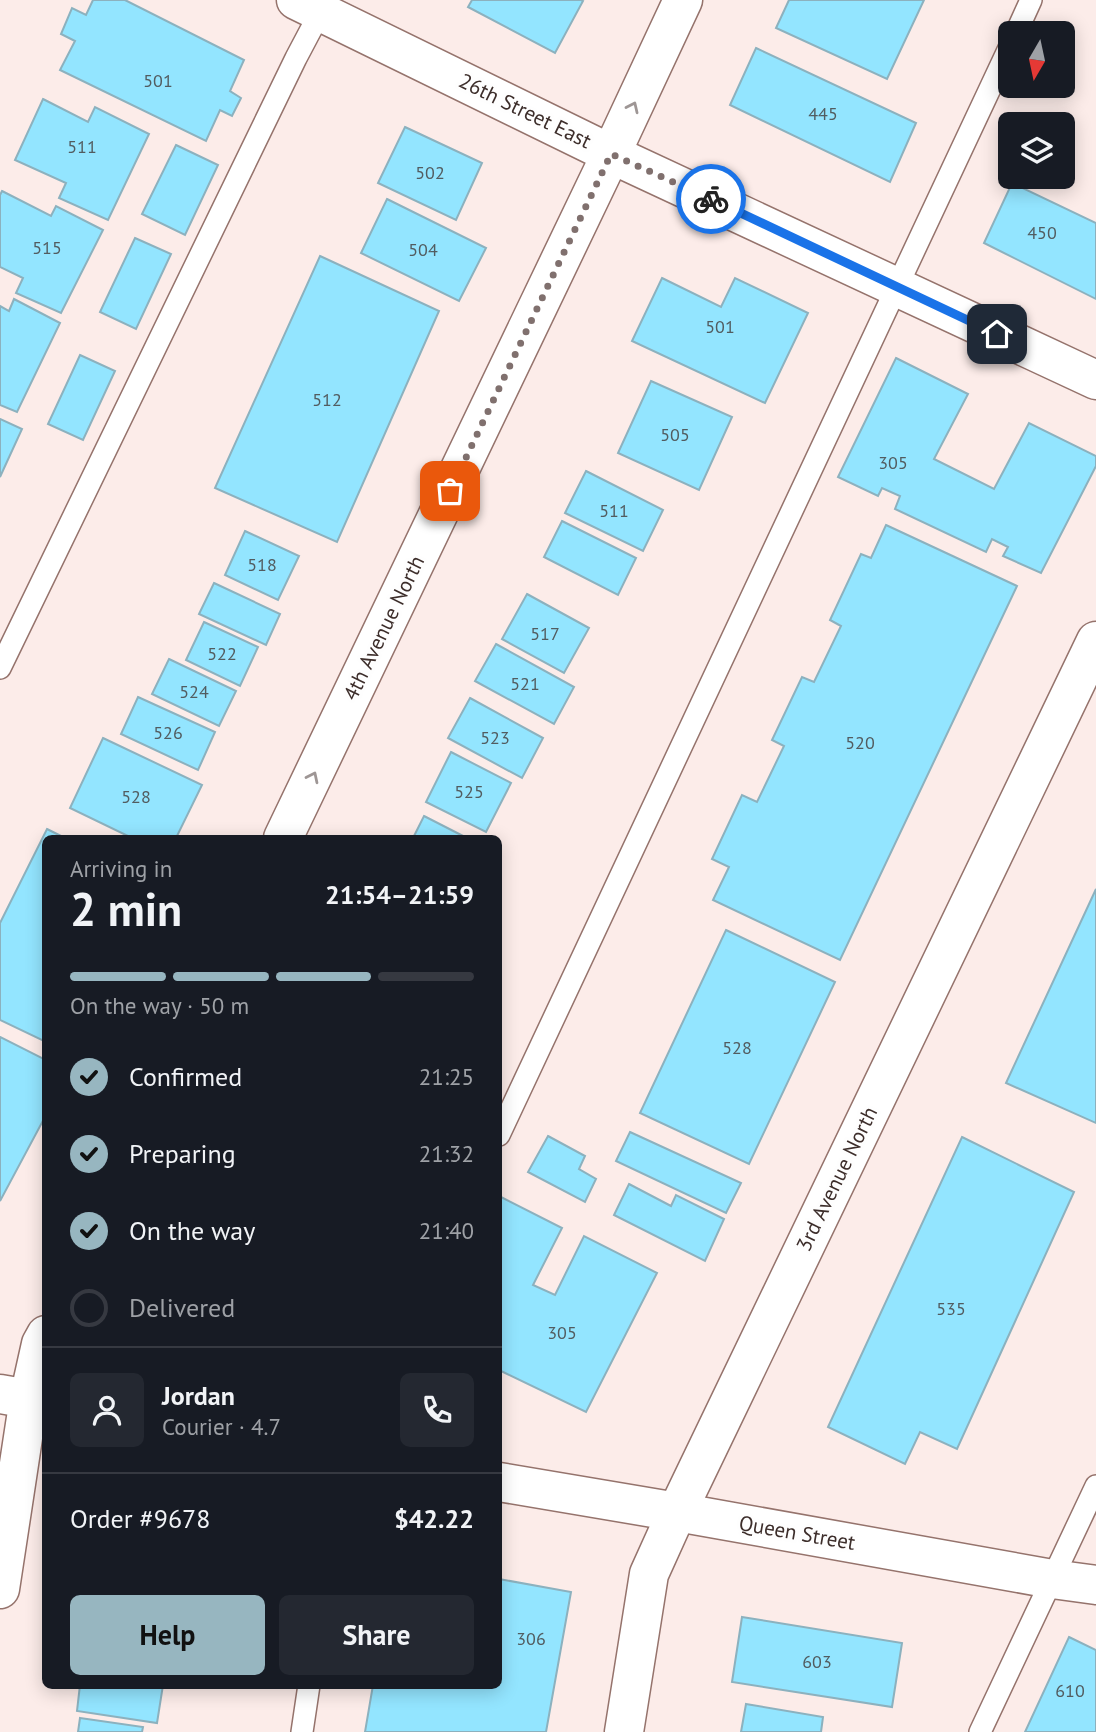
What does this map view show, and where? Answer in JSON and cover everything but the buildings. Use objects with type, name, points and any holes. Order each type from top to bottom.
[{"type":"street","name":"4th Avenue North","points":[[285,835],[683,0]]},
{"type":"street","name":"26th Street East","points":[[315,4],[611,154],[1096,380]]},
{"type":"street","name":"3rd Avenue North","points":[[624,1732],[649,1574],[1093,656]]},
{"type":"street","points":[[0,1589],[25,1398],[42,1342]]},
{"type":"street","name":"Queen Street","points":[[502,1483],[1096,1585]]},
{"type":"lane","points":[[1021,21],[1031,0]]},
{"type":"lane","points":[[0,668],[296,58],[315,4]]},
{"type":"lane","points":[[502,1129],[998,72]]},
{"type":"lane","points":[[980,1732],[1096,1486]]},
{"type":"lane","points":[[302,1732],[308,1689]]},
{"type":"way so far","points":[[450,491],[611,154],[711,199]]},
{"type":"route","points":[[711,199],[997,334]]}]
